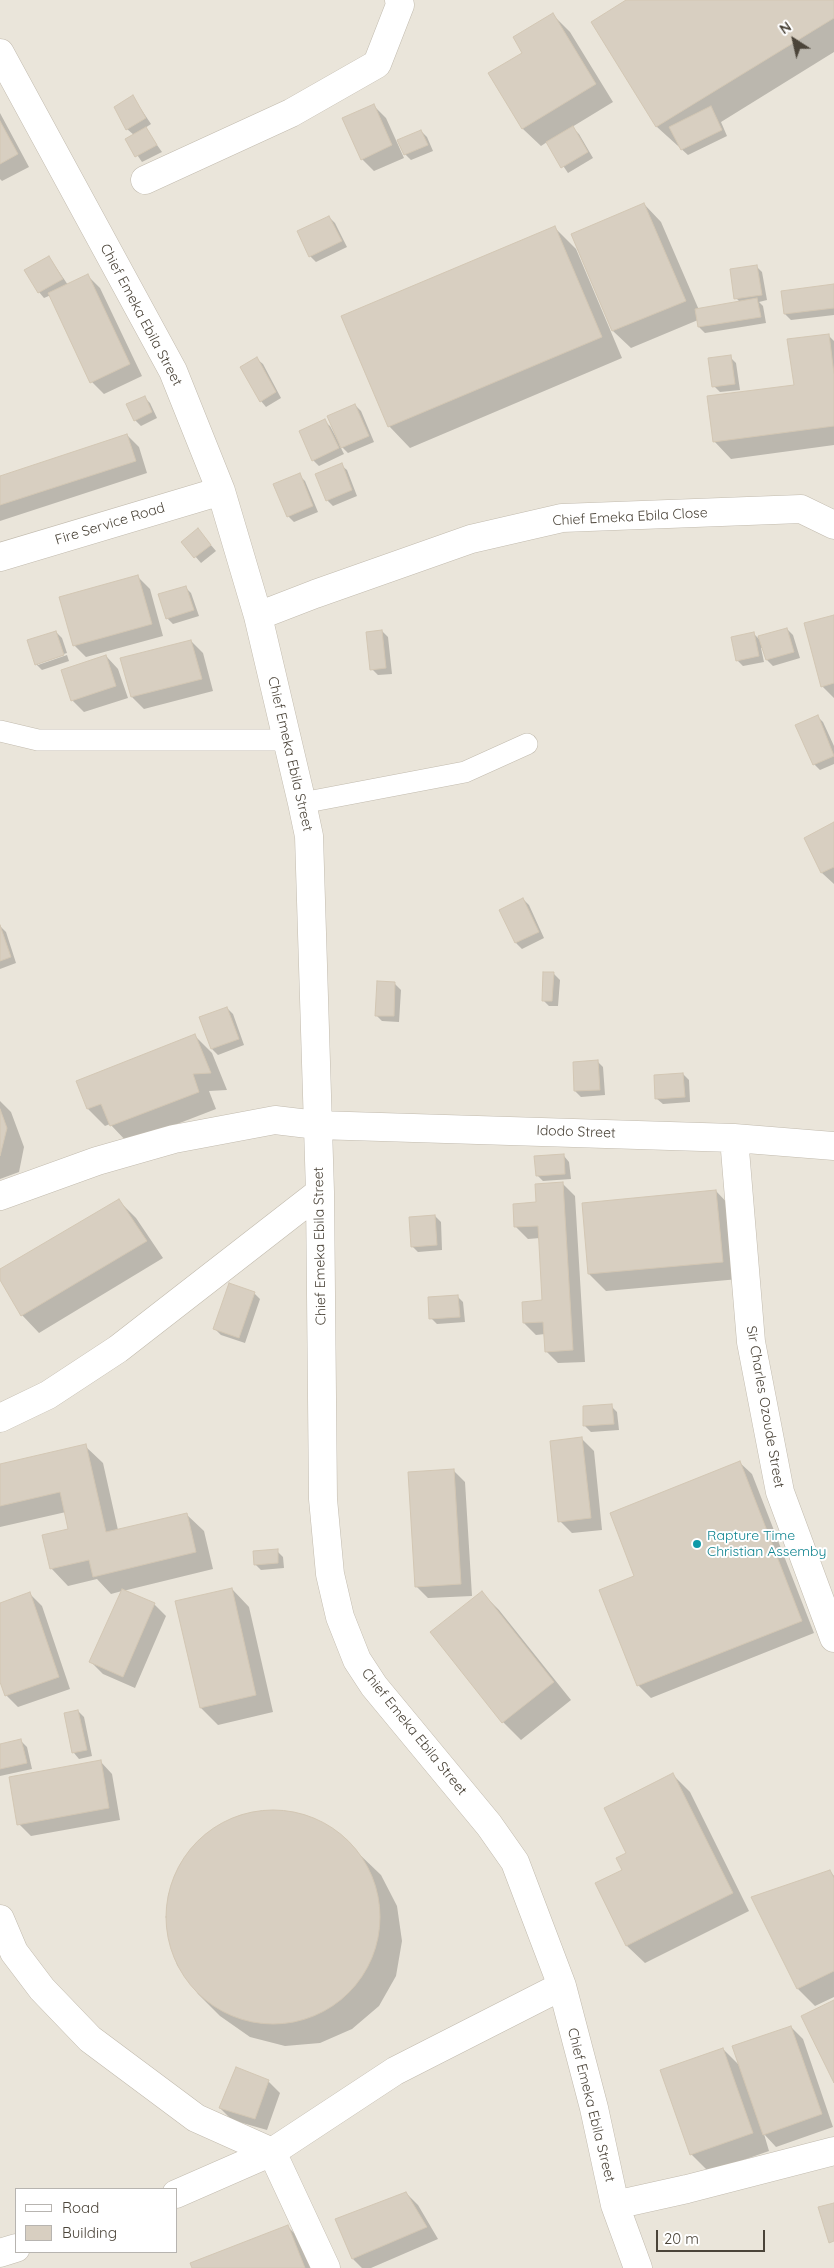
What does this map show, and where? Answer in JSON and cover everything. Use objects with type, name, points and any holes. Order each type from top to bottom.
[{"type":"street","points":[[145,180],[291,113],[377,64],[400,5],[399,0]]},
{"type":"street","name":"Chief Emeka Ebila Street","points":[[0,53],[173,371],[221,491],[258,616],[302,803],[309,836],[320,1192],[322,1499],[330,1574],[340,1616],[357,1660],[374,1686],[489,1825],[515,1862],[562,1986],[594,2108],[615,2205],[638,2268]]},
{"type":"street","name":"Fire Service Road","points":[[0,557],[221,491]]},
{"type":"street","name":"Chief Emeka Ebila Close","points":[[258,616],[471,539],[562,518],[802,509],[834,525]]},
{"type":"street","name":"Idodo Street","points":[[0,1196],[97,1160],[174,1139],[275,1120],[317,1124],[734,1138],[834,1146]]},
{"type":"street","name":"Sir Charles Ozoude Street","points":[[734,1138],[751,1342],[780,1492],[834,1638]]},
{"type":"street","points":[[0,1418],[48,1395],[118,1349],[320,1192]]},
{"type":"street","points":[[0,1919],[7,1954],[90,2040],[196,2118],[272,2152],[326,2268]]},
{"type":"street","points":[[178,2193],[272,2152],[395,2071],[562,1986]]},
{"type":"street","points":[[615,2205],[687,2189],[834,2150]]},
{"type":"street","points":[[0,2253],[15,2248]]},
{"type":"lane","points":[[0,731],[38,740],[288,740]]},
{"type":"lane","points":[[302,803],[465,772],[528,744]]},
{"type":"shaded area","points":[[0,0],[834,0],[834,2268],[0,2268]]},
{"type":"building","points":[[626,0],[834,0],[834,18],[656,127],[591,22]]},
{"type":"building","points":[[553,13],[596,84],[522,129],[488,73],[522,53],[513,37]]},
{"type":"building","points":[[133,95],[146,118],[126,130],[114,107]]},
{"type":"building","points":[[374,104],[392,145],[361,160],[342,118]]},
{"type":"building","points":[[711,106],[722,130],[681,150],[669,127]]},
{"type":"building","points":[[0,121],[18,154],[0,164]]},
{"type":"building","points":[[573,126],[588,152],[561,168],[546,142]]},
{"type":"building","points":[[146,127],[157,145],[135,157],[125,139]]},
{"type":"building","points":[[421,130],[428,145],[404,155],[397,140]]},
{"type":"building","points":[[644,203],[686,301],[612,331],[571,234]]},
{"type":"building","points":[[329,216],[342,241],[309,257],[297,231]]},
{"type":"building","points":[[555,226],[602,337],[388,427],[341,316]]},
{"type":"building","points":[[49,256],[63,279],[38,293],[24,270]]},
{"type":"building","points":[[757,265],[762,295],[734,299],[730,269]]},
{"type":"building","points":[[88,274],[130,364],[90,383],[48,293]]},
{"type":"building","points":[[834,284],[834,308],[784,314],[781,291]]},
{"type":"building","points":[[757,298],[761,317],[698,327],[695,309]]},
{"type":"building","points":[[829,334],[834,374],[834,426],[713,442],[707,396],[794,385],[787,339]]},
{"type":"building","points":[[731,355],[735,384],[712,387],[708,358]]},
{"type":"building","points":[[257,357],[276,392],[260,402],[240,367]]},
{"type":"building","points":[[145,396],[152,412],[134,421],[126,404]]},
{"type":"building","points":[[355,404],[369,436],[341,448],[327,416]]},
{"type":"building","points":[[325,419],[339,448],[312,461],[299,431]]},
{"type":"building","points":[[127,434],[136,461],[0,505],[0,476]]},
{"type":"building","points":[[342,463],[352,490],[326,501],[315,474]]},
{"type":"building","points":[[300,473],[313,506],[287,517],[273,484]]},
{"type":"building","points":[[198,528],[211,545],[194,558],[181,542]]},
{"type":"building","points":[[138,575],[152,624],[73,646],[59,597]]},
{"type":"building","points":[[186,586],[194,610],[166,619],[158,594]]},
{"type":"building","points":[[834,615],[834,683],[821,687],[804,623]]},
{"type":"building","points":[[787,628],[794,652],[766,660],[758,636]]},
{"type":"building","points":[[382,630],[386,668],[370,670],[366,632]]},
{"type":"building","points":[[56,631],[64,655],[35,665],[27,640]]},
{"type":"building","points":[[754,632],[759,656],[736,661],[731,637]]},
{"type":"building","points":[[191,640],[202,679],[131,697],[120,658]]},
{"type":"building","points":[[106,655],[116,686],[71,701],[61,670]]},
{"type":"building","points":[[818,715],[834,756],[813,765],[795,725]]},
{"type":"building","points":[[834,822],[834,867],[821,873],[804,838]]},
{"type":"building","points":[[523,898],[539,932],[515,943],[499,910]]},
{"type":"building","points":[[0,925],[11,957],[0,961]]},
{"type":"building","points":[[543,972],[554,972],[552,1001],[542,1001]]},
{"type":"building","points":[[377,981],[395,982],[394,1016],[375,1016]]},
{"type":"building","points":[[227,1007],[239,1039],[211,1049],[199,1017]]},
{"type":"building","points":[[195,1034],[211,1073],[193,1074],[199,1092],[110,1126],[101,1104],[87,1109],[76,1081]]},
{"type":"building","points":[[598,1060],[600,1090],[574,1091],[573,1062]]},
{"type":"building","points":[[683,1073],[685,1097],[655,1099],[654,1075]]},
{"type":"building","points":[[0,1109],[7,1128],[0,1156]]},
{"type":"building","points":[[564,1154],[565,1174],[536,1176],[534,1156]]},
{"type":"building","points":[[563,1182],[573,1350],[545,1352],[543,1322],[523,1323],[522,1302],[542,1300],[538,1226],[514,1227],[513,1204],[536,1202],[535,1184]]},
{"type":"building","points":[[716,1190],[723,1262],[588,1274],[582,1203]]},
{"type":"building","points":[[119,1199],[147,1241],[21,1316],[0,1280],[0,1269]]},
{"type":"building","points":[[435,1215],[437,1245],[411,1247],[409,1217]]},
{"type":"building","points":[[229,1283],[255,1292],[239,1338],[213,1329]]},
{"type":"building","points":[[458,1295],[460,1317],[429,1319],[428,1297]]},
{"type":"building","points":[[612,1404],[614,1424],[583,1426],[583,1406]]},
{"type":"building","points":[[582,1437],[591,1518],[558,1522],[550,1441]]},
{"type":"building","points":[[86,1444],[106,1532],[187,1513],[196,1552],[93,1577],[89,1560],[50,1569],[42,1535],[68,1529],[60,1492],[0,1506],[0,1464]]},
{"type":"building","name":"Rapture Time Christian Assemby","points":[[740,1461],[802,1621],[637,1686],[599,1590],[634,1576],[610,1513]]},
{"type":"building","points":[[454,1469],[461,1584],[415,1587],[408,1472]]},
{"type":"building","points":[[278,1549],[278,1563],[254,1565],[253,1551]]},
{"type":"building","points":[[232,1588],[256,1695],[200,1708],[175,1601]]},
{"type":"building","points":[[122,1589],[155,1603],[123,1677],[89,1662]]},
{"type":"building","points":[[482,1591],[554,1682],[502,1723],[430,1632]]},
{"type":"building","points":[[30,1592],[59,1677],[5,1696],[0,1682],[0,1603]]},
{"type":"building","points":[[78,1710],[87,1750],[72,1753],[64,1713]]},
{"type":"building","points":[[21,1739],[27,1763],[0,1769],[0,1744]]},
{"type":"building","points":[[101,1760],[109,1808],[17,1825],[9,1777]]},
{"type":"building","points":[[673,1773],[733,1893],[626,1946],[595,1883],[622,1870],[616,1858],[626,1853],[604,1808]]},
{"type":"building","points":[[263,1810],[283,1810],[314,1818],[332,1828],[349,1841],[362,1858],[372,1876],[378,1896],[380,1917],[378,1938],[372,1958],[362,1976],[349,1993],[332,2006],[314,2016],[283,2024],[263,2024],[232,2016],[205,2000],[190,1985],[174,1958],[166,1927],[166,1907],[174,1876],[190,1849],[205,1834],[232,1818]]},
{"type":"building","points":[[830,1870],[834,1878],[834,1971],[797,1989],[751,1897]]},
{"type":"building","points":[[834,2000],[834,2083],[801,2016]]},
{"type":"building","points":[[791,2026],[822,2114],[763,2135],[732,2046]]},
{"type":"building","points":[[723,2048],[753,2133],[690,2155],[660,2070]]},
{"type":"building","points":[[236,2067],[269,2080],[255,2119],[219,2108]]},
{"type":"building","points":[[406,2192],[427,2227],[352,2259],[335,2219]]},
{"type":"building","points":[[834,2203],[834,2241],[829,2243],[818,2207]]},
{"type":"building","points":[[288,2225],[305,2268],[192,2268],[190,2263]]},
{"type":"place","name":"Rapture Time Christian Assemby","points":[[697,1544]]}]
